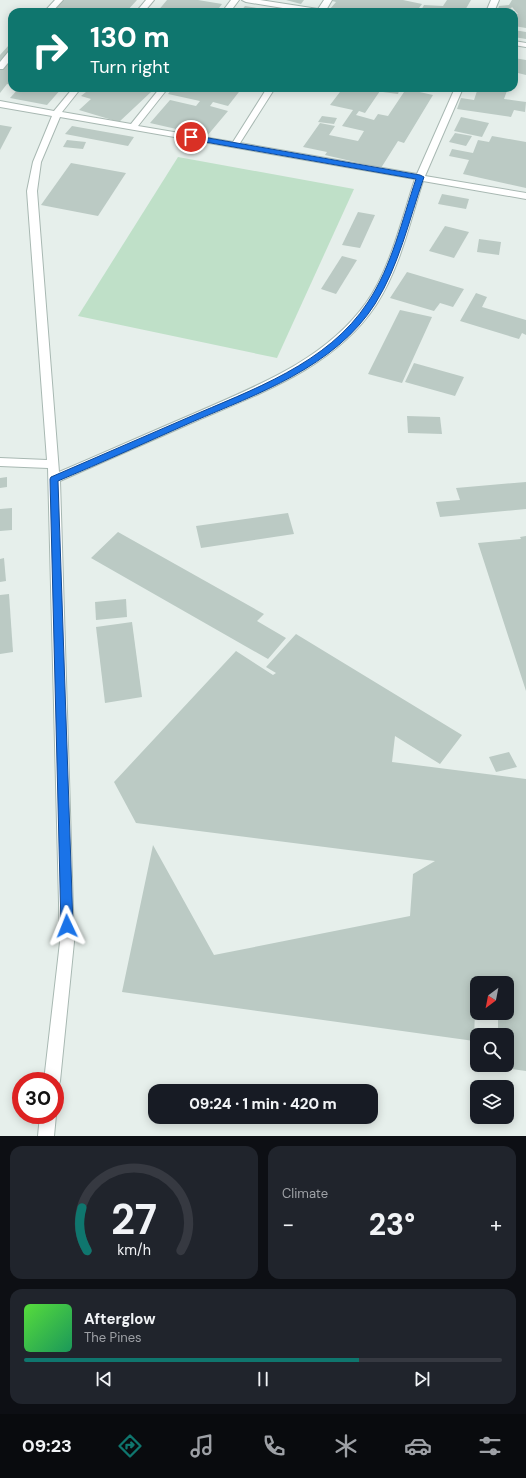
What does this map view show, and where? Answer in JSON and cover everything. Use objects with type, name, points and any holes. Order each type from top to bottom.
[{"type":"street","points":[[52,8],[59,0]]},
{"type":"street","points":[[143,8],[150,0]]},
{"type":"street","points":[[246,0],[295,8]]},
{"type":"street","points":[[0,67],[8,58]]},
{"type":"street","points":[[53,1072],[67,942],[54,479],[32,191],[37,162],[57,113],[74,92]]},
{"type":"street","points":[[132,128],[161,92]]},
{"type":"street","points":[[235,145],[268,92]]},
{"type":"street","points":[[54,479],[276,382],[319,356],[350,331],[371,304],[386,278],[420,177],[457,92]]},
{"type":"street","points":[[0,104],[526,196]]},
{"type":"street","points":[[0,462],[53,464]]},
{"type":"street","points":[[46,1136],[47,1124]]},
{"type":"green space","points":[[178,157],[354,189],[277,358],[78,316]]},
{"type":"building","points":[[56,0],[137,0],[130,8],[48,8]]},
{"type":"building","points":[[167,0],[198,0],[222,4],[219,8],[160,8]]},
{"type":"building","points":[[286,0],[304,0],[301,4]]},
{"type":"building","points":[[328,0],[403,0],[422,4],[419,8],[331,8],[336,2]]},
{"type":"building","points":[[447,0],[471,0],[466,8],[422,8],[424,5],[443,6]]},
{"type":"building","points":[[512,0],[526,0],[526,28],[518,27],[518,8],[498,8],[499,6],[509,5]]},
{"type":"building","points":[[245,6],[257,8],[243,8]]},
{"type":"building","points":[[518,31],[526,32],[526,39],[518,38]]},
{"type":"building","points":[[8,46],[8,84],[0,93],[0,55]]},
{"type":"building","points":[[518,59],[526,60],[526,75],[518,73]]},
{"type":"building","points":[[15,92],[58,92],[47,105],[10,98]]},
{"type":"building","points":[[86,92],[151,92],[119,122],[79,110],[91,99],[81,96]]},
{"type":"building","points":[[170,92],[239,92],[228,106],[213,102],[210,106],[228,111],[207,136],[150,123],[170,100],[196,106],[200,101],[168,94]]},
{"type":"building","points":[[340,92],[379,92],[365,113],[359,111],[356,115],[374,120],[378,114],[388,116],[404,92],[420,92],[433,95],[404,143],[398,141],[381,168],[325,155],[327,152],[303,147],[320,123],[335,126],[329,135],[358,141],[364,131],[342,126],[353,110],[330,105]]},
{"type":"building","points":[[383,92],[399,92],[398,94]]},
{"type":"building","points":[[477,92],[507,92],[504,99],[526,102],[525,112],[514,110],[511,117],[457,109],[461,98],[474,100]]},
{"type":"building","points":[[322,116],[337,118],[334,124],[318,122]]},
{"type":"building","points":[[461,117],[489,123],[482,137],[454,131]]},
{"type":"building","points":[[0,125],[12,127],[0,150]]},
{"type":"building","points":[[72,126],[134,137],[128,146],[65,134]]},
{"type":"building","points":[[455,133],[472,136],[466,146],[449,142]]},
{"type":"building","points":[[492,136],[526,142],[526,188],[463,174],[469,160],[449,156],[452,149],[473,153],[478,140],[489,142]]},
{"type":"building","points":[[67,140],[86,142],[83,149],[63,147]]},
{"type":"building","points":[[71,163],[126,173],[98,216],[41,205]]},
{"type":"building","points":[[442,194],[469,199],[466,209],[438,204]]},
{"type":"building","points":[[358,212],[375,215],[360,248],[342,245]]},
{"type":"building","points":[[445,226],[469,232],[454,258],[429,251]]},
{"type":"building","points":[[479,239],[501,242],[499,255],[477,252]]},
{"type":"building","points":[[342,256],[357,260],[336,294],[321,289]]},
{"type":"building","points":[[407,272],[464,289],[453,307],[440,303],[434,311],[390,298]]},
{"type":"building","points":[[476,293],[487,297],[482,307],[526,320],[526,335],[522,333],[519,339],[460,321]]},
{"type":"building","points":[[400,310],[432,317],[402,383],[368,374]]},
{"type":"building","points":[[414,363],[464,377],[455,396],[405,382]]},
{"type":"building","points":[[407,416],[440,417],[442,434],[408,433]]},
{"type":"building","points":[[7,477],[7,487],[0,488],[0,478]]},
{"type":"building","points":[[526,482],[526,509],[440,517],[436,502],[460,500],[456,488]]},
{"type":"building","points":[[12,508],[12,530],[0,531],[0,509]]},
{"type":"building","points":[[288,513],[294,534],[201,548],[196,526]]},
{"type":"building","points":[[118,532],[264,614],[257,621],[286,638],[268,659],[91,558]]},
{"type":"building","points":[[526,536],[526,691],[478,543],[521,539],[520,537]]},
{"type":"building","points":[[4,558],[6,581],[0,582],[0,559]]},
{"type":"building","points":[[9,594],[13,652],[0,654],[0,595]]},
{"type":"building","points":[[126,599],[127,617],[96,620],[95,602]]},
{"type":"building","points":[[132,622],[142,697],[105,703],[96,627]]},
{"type":"building","points":[[296,634],[462,735],[440,764],[395,736],[392,762],[526,779],[526,1071],[514,1069],[514,1028],[498,1028],[498,1020],[514,1020],[514,976],[470,976],[470,1020],[475,1020],[474,1028],[470,1028],[470,1040],[122,992],[153,845],[214,955],[410,916],[413,874],[435,861],[136,823],[114,782],[236,651],[273,675],[276,673],[266,667]]},
{"type":"building","points":[[509,752],[517,767],[496,772],[489,757]]},
{"type":"route","points":[[67,926],[54,479],[276,382],[319,356],[350,331],[371,304],[386,278],[420,177],[191,137]]}]
